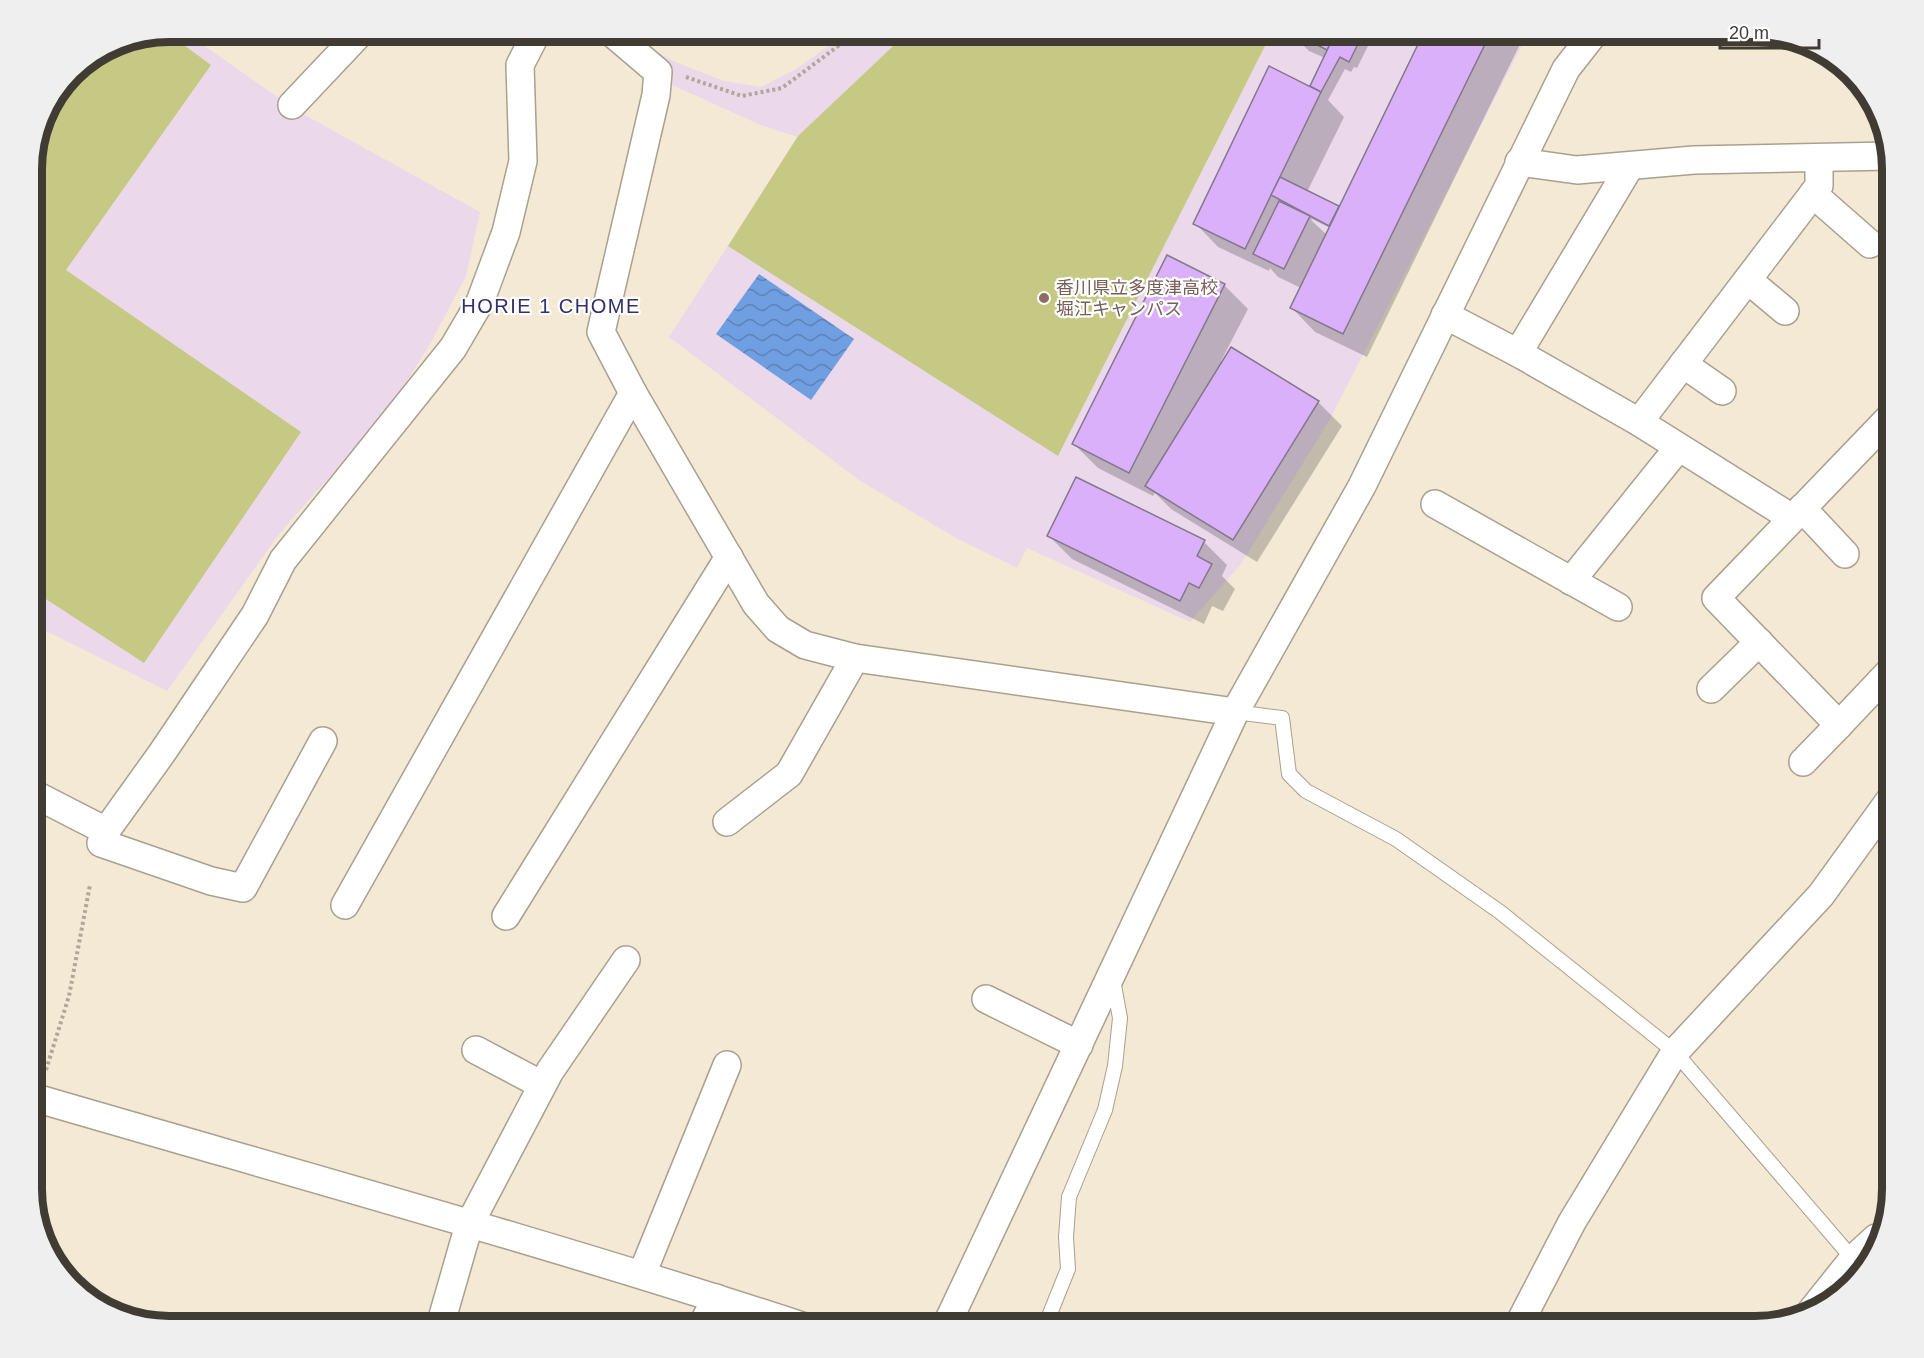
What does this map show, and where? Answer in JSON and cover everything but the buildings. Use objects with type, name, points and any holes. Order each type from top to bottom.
[{"type":"street","points":[[292,105],[352,42]]},
{"type":"street","points":[[323,741],[243,888],[211,881],[101,843],[106,831],[162,753],[255,615],[284,560],[453,348],[480,302],[506,232],[523,161],[520,64],[532,42]]},
{"type":"street","points":[[623,42],[658,72],[656,95],[601,332],[633,393],[756,604],[778,629],[805,645],[855,658],[1235,712]]},
{"type":"street","points":[[951,1316],[1235,712],[1362,486],[1566,69],[1587,42]]},
{"type":"street","points":[[1519,162],[1577,170],[1694,160],[1881,156]]},
{"type":"street","points":[[1639,422],[1819,186],[1819,158]]},
{"type":"street","points":[[1518,353],[1630,166]]},
{"type":"street","points":[[1813,194],[1870,244]]},
{"type":"street","points":[[1748,280],[1785,311]]},
{"type":"street","points":[[1445,315],[1518,353],[1639,422],[1678,448],[1797,513],[1845,554]]},
{"type":"street","points":[[1683,364],[1722,391]]},
{"type":"street","points":[[345,905],[633,393]]},
{"type":"street","points":[[1839,725],[1716,598],[1882,429]]},
{"type":"street","points":[[1571,581],[1678,448]]},
{"type":"street","points":[[1435,504],[1618,607]]},
{"type":"street","points":[[506,915],[729,556]]},
{"type":"street","points":[[1711,689],[1759,642]]},
{"type":"street","points":[[727,822],[789,774],[855,658]]},
{"type":"street","points":[[1803,762],[1882,680]]},
{"type":"street","points":[[42,798],[106,831]]},
{"type":"street","points":[[1523,1316],[1572,1222],[1675,1052],[1821,895],[1882,810]]},
{"type":"street","points":[[443,1316],[470,1225],[542,1085],[626,960]]},
{"type":"street","points":[[986,999],[1078,1045]]},
{"type":"street","points":[[476,1050],[542,1085]]},
{"type":"street","points":[[642,1274],[727,1065]]},
{"type":"street","points":[[42,1100],[470,1225],[552,1246],[771,1316]]},
{"type":"street","points":[[1824,1296],[1853,1259],[1868,1245]]},
{"type":"street","points":[[707,1316],[716,1298]]},
{"type":"lane","points":[[1235,712],[1282,718],[1289,774],[1306,791],[1396,839],[1491,906],[1675,1052],[1853,1259]]},
{"type":"lane","points":[[1049,1316],[1068,1269],[1066,1238],[1069,1197],[1105,1110],[1115,1066],[1120,1018],[1112,974]]},
{"type":"path","points":[[658,72],[673,72],[742,96],[782,88],[844,42]]},
{"type":"path","points":[[42,1078],[48,1066],[69,996],[90,885]]},
{"type":"shaded area","points":[[199,42],[296,110],[480,212],[466,276],[429,346],[389,409],[280,533],[167,691],[42,629],[42,161],[46,136],[63,99],[79,79],[99,63],[128,49],[145,44]]},
{"type":"shaded area","name":"香川県立多度津高校 堀江キャンパス","points":[[599,42],[640,42],[673,61],[724,81],[761,87],[796,69],[834,42],[1524,42],[1330,419],[1241,564],[1190,622],[1027,548],[1017,568],[956,538],[859,480],[669,337],[798,137],[763,126],[663,81],[612,53]]},
{"type":"green space","points":[[180,42],[211,65],[66,270],[301,432],[144,663],[42,597],[42,161],[46,136],[55,113],[79,79],[99,63],[128,49],[145,44]]},
{"type":"green space","points":[[897,42],[1267,42],[1058,456],[728,246],[798,136]]},
{"type":"water","points":[[759,274],[854,339],[811,400],[716,334]]},
{"type":"place","name":"香川県立多度津高校 堀江キャンパス","points":[[1044,298]]},
{"type":"district","name":"HORIE 1 CHOME","points":[[551,306]]}]
